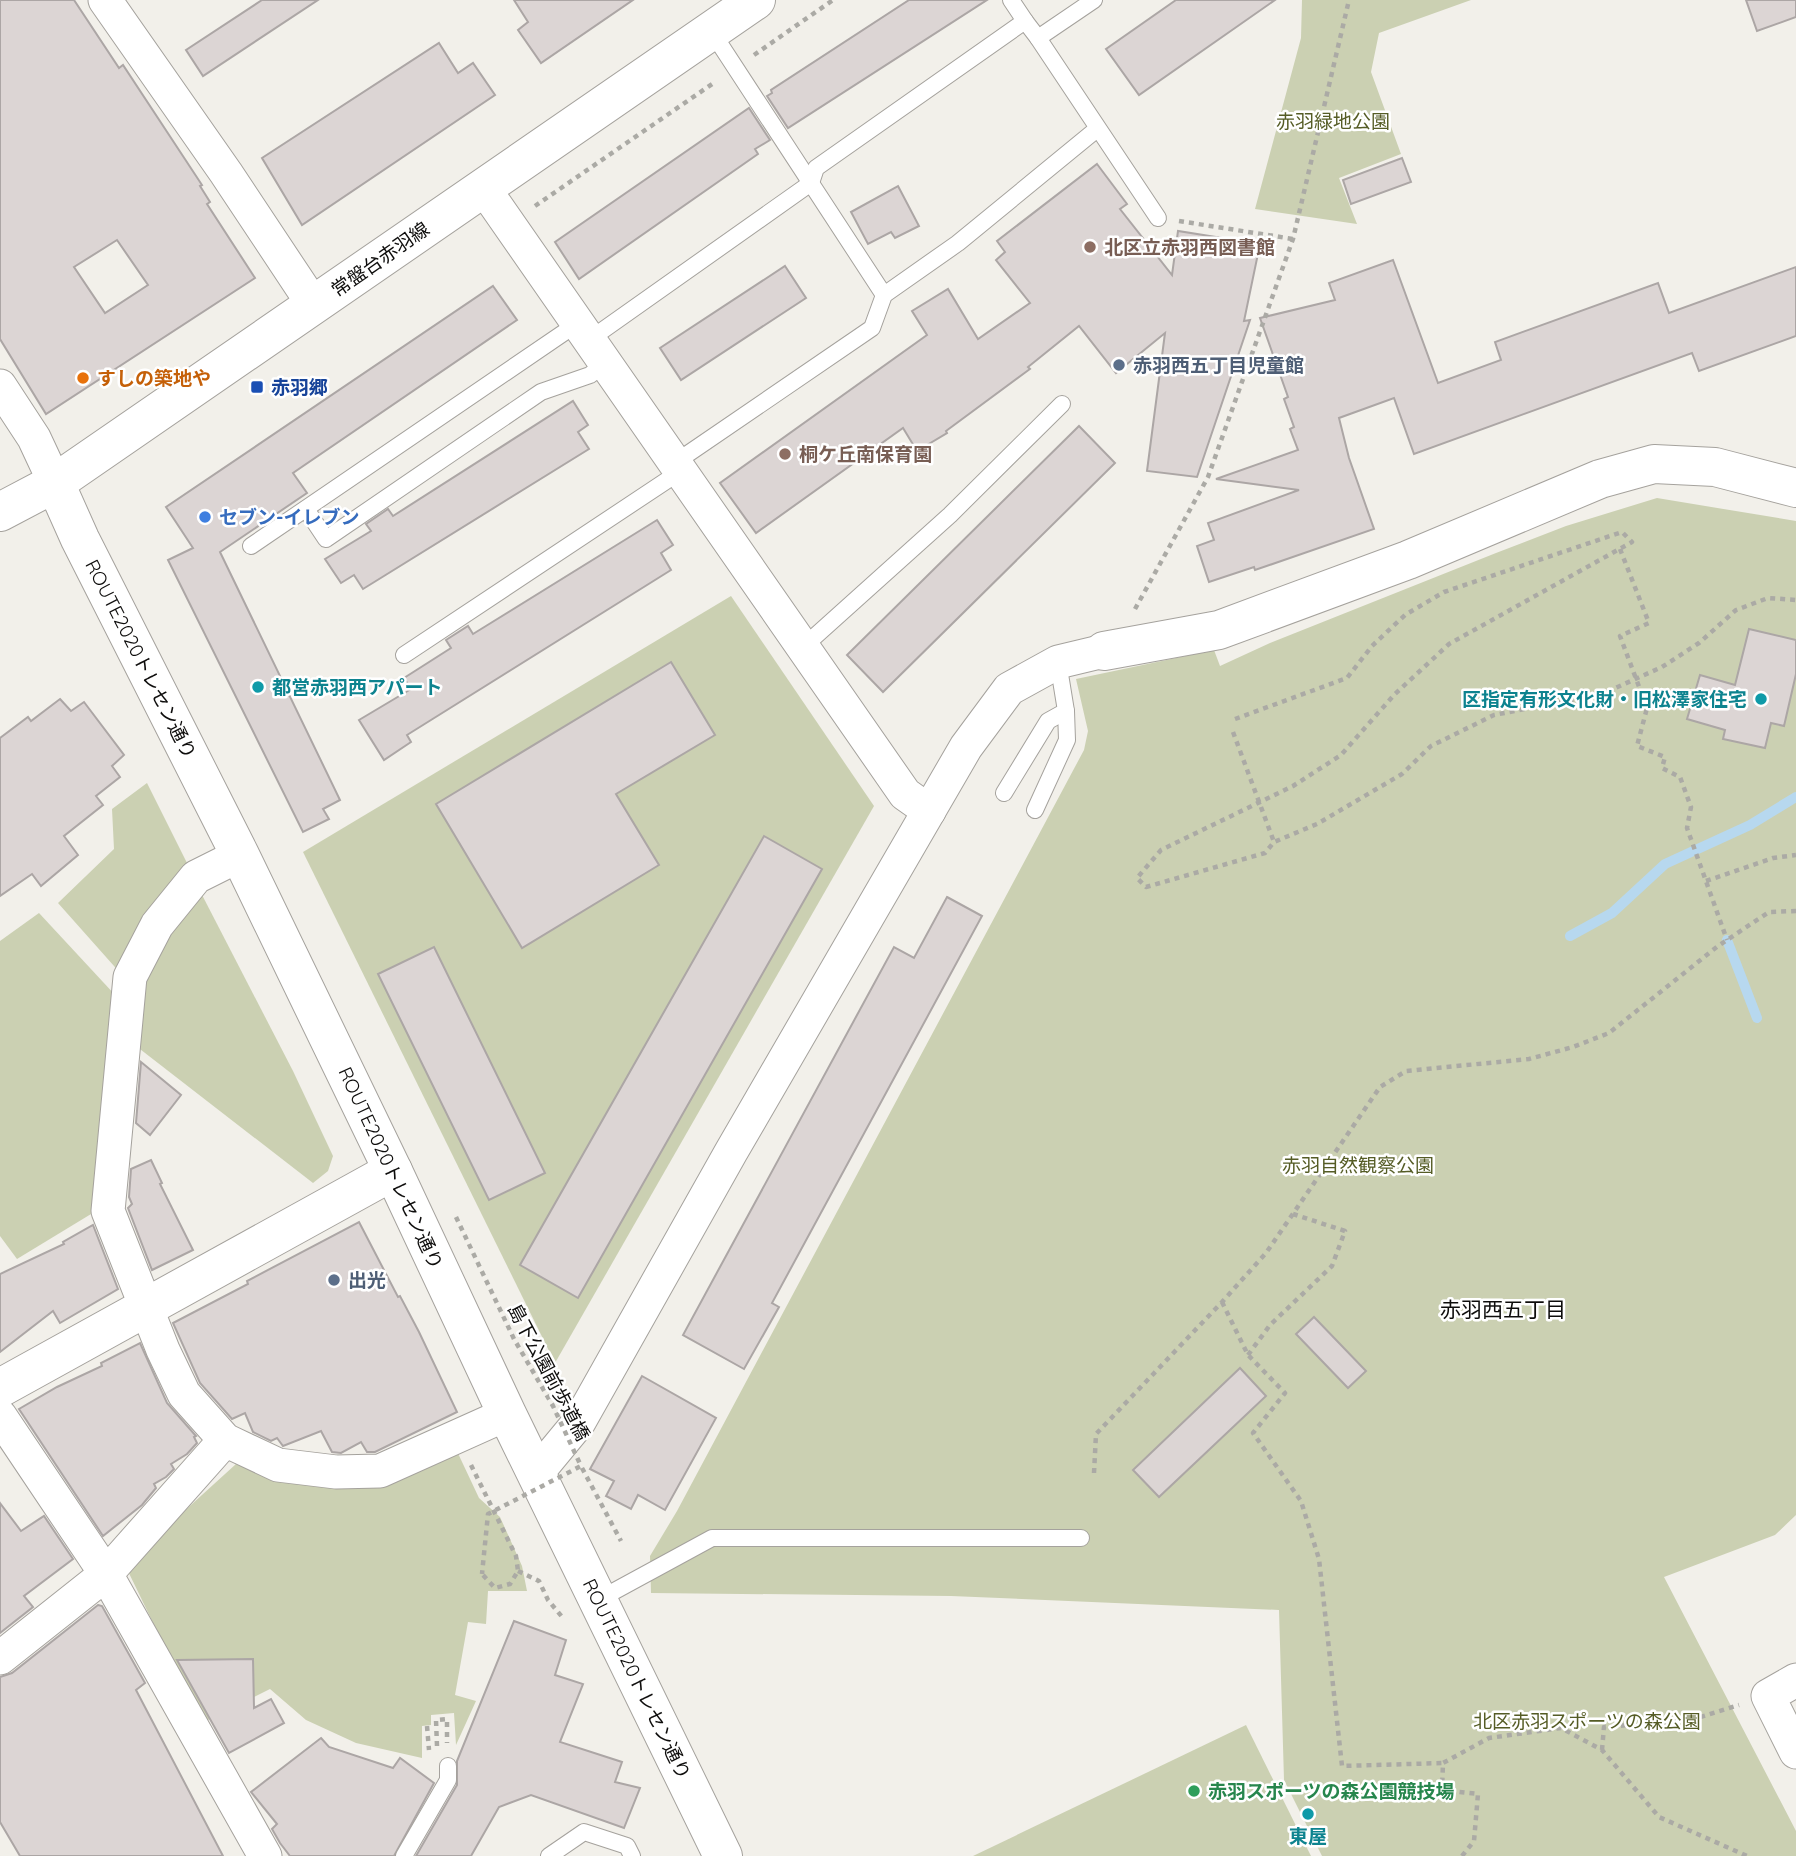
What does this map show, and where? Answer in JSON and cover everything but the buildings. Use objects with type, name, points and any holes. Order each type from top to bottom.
[{"type":"main road","name":"常盤台赤羽線","points":[[0,512],[55,483],[756,0]]},
{"type":"main road","points":[[1104,651],[1219,630],[1408,560],[1600,478],[1654,464],[1715,467],[1796,488]]},
{"type":"main road","name":"ROUTE2020トレセン通り","points":[[55,483],[80,539],[240,855],[507,1414],[723,1856]]},
{"type":"main road","points":[[0,1388],[393,1171]]},
{"type":"street","points":[[105,0],[226,173],[313,304]]},
{"type":"street","points":[[483,187],[905,794],[929,811]]},
{"type":"street","points":[[0,386],[34,438],[55,483]]},
{"type":"street","points":[[536,1474],[579,1422],[731,1152],[966,747],[1009,689],[1058,662],[1104,651]]},
{"type":"street","points":[[240,855],[196,877],[157,925],[130,977],[108,1211],[184,1394],[225,1440],[278,1465],[336,1472],[380,1471],[507,1414]]},
{"type":"street","points":[[0,1416],[106,1574],[265,1856]]},
{"type":"street","points":[[0,1658],[106,1574],[225,1440]]},
{"type":"street","points":[[1782,1688],[1796,1752]]},
{"type":"lane","points":[[1011,0],[1158,218]]},
{"type":"lane","points":[[1038,38],[1094,0]]},
{"type":"lane","points":[[251,546],[306,509],[591,342],[811,183],[816,168],[1025,22]]},
{"type":"lane","points":[[712,32],[884,295]]},
{"type":"lane","points":[[404,655],[678,467],[872,328],[884,295],[958,243],[1097,129]]},
{"type":"lane","points":[[306,509],[326,539],[541,391],[590,375],[591,342]]},
{"type":"lane","points":[[802,648],[950,515],[1062,404]]},
{"type":"lane","points":[[1035,810],[1067,740],[1066,711],[1058,662]]},
{"type":"lane","points":[[1004,793],[1048,721],[1066,711]]},
{"type":"lane","points":[[598,1600],[712,1538],[1081,1538]]},
{"type":"lane","points":[[404,1856],[448,1780],[448,1766]]},
{"type":"lane","points":[[549,1856],[584,1832],[627,1846],[632,1856]]},
{"type":"path","points":[[1135,609],[1159,571],[1208,477],[1293,239],[1349,0]]},
{"type":"path","points":[[1158,218],[1293,239]]},
{"type":"path","points":[[1235,719],[1347,678],[1372,646],[1405,615],[1444,592],[1622,532],[1632,542],[1449,644],[1395,694],[1341,755],[1293,786],[1161,850],[1137,878],[1146,887],[1265,853],[1275,842],[1317,824],[1402,774],[1431,746],[1494,715],[1602,694],[1662,667],[1699,643],[1737,610],[1768,598],[1796,600]]},
{"type":"path","points":[[1620,549],[1649,622],[1620,636],[1647,708],[1637,746],[1665,757],[1662,768],[1680,777],[1691,807],[1686,828],[1727,940]]},
{"type":"path","points":[[1233,732],[1275,842]]},
{"type":"path","points":[[1706,881],[1773,858],[1796,855]]},
{"type":"path","points":[[1094,1473],[1096,1434],[1266,1253],[1380,1087],[1406,1071],[1529,1059],[1573,1047],[1609,1033],[1727,940],[1769,912],[1796,911]]},
{"type":"path","points":[[1248,1355],[1270,1325],[1332,1266],[1345,1231],[1293,1214]]},
{"type":"path","name":"島下公園前歩道橋","points":[[456,1217],[514,1339],[553,1406],[582,1466],[488,1514],[482,1574],[495,1588],[510,1584],[518,1571]]},
{"type":"path","points":[[1222,1302],[1248,1355],[1285,1393],[1252,1433],[1301,1501],[1319,1559],[1342,1766],[1443,1763],[1489,1738],[1561,1728],[1602,1749],[1659,1817],[1747,1856]]},
{"type":"path","points":[[471,1464],[516,1556],[518,1571],[539,1581],[548,1600],[563,1618]]},
{"type":"path","points":[[582,1466],[621,1541]]},
{"type":"path","points":[[1602,1749],[1604,1727],[1691,1720],[1782,1688]]},
{"type":"path","points":[[1443,1763],[1443,1790],[1478,1794],[1474,1841],[1462,1856]]},
{"type":"green space","name":"赤羽緑地公園","points":[[1302,0],[1471,0],[1379,33],[1371,72],[1401,154],[1339,178],[1357,224],[1255,209],[1301,38]]},
{"type":"green space","name":"赤羽自然観察公園","points":[[1657,498],[1796,521],[1796,1515],[1775,1535],[1664,1577],[1796,1831],[1796,1856],[1322,1856],[1284,1780],[1279,1610],[951,1596],[651,1593],[650,1556],[677,1511],[1084,750],[1088,731],[1076,679],[1214,650],[1220,666],[1270,643],[1566,526]]},
{"type":"green space","points":[[731,596],[874,806],[555,1363],[303,852]]},
{"type":"green space","points":[[147,783],[191,871],[122,975],[58,903],[114,849],[112,809]]},
{"type":"green space","points":[[200,891],[293,1071],[333,1156],[328,1171],[313,1183],[136,1046],[140,983],[158,943]]},
{"type":"green space","points":[[39,913],[116,996],[96,1211],[17,1259],[0,1236],[0,941]]},
{"type":"green space","points":[[455,1447],[479,1498],[500,1517],[522,1566],[527,1591],[488,1591],[486,1624],[468,1622],[455,1695],[476,1701],[456,1745],[454,1713],[431,1715],[431,1725],[422,1726],[422,1758],[356,1743],[306,1720],[270,1689],[204,1722],[190,1699],[125,1565],[236,1464],[280,1479]]},
{"type":"green space","name":"赤羽スポーツの森公園競技場","points":[[1246,1725],[1311,1856],[973,1856]]},
{"type":"waterway","points":[[1570,936],[1612,913],[1665,864],[1750,825],[1796,797]]},
{"type":"waterway","points":[[1727,940],[1757,1018]]},
{"type":"place","name":"北区立赤羽西図書館","points":[[1090,247]]},
{"type":"place","name":"赤羽西五丁目児童館","points":[[1119,365]]},
{"type":"place","name":"すしの築地や","points":[[83,378]]},
{"type":"place","name":"赤羽郷","points":[[257,387]]},
{"type":"place","name":"桐ケ丘南保育園","points":[[785,454]]},
{"type":"place","name":"セブン-イレブン","points":[[205,517]]},
{"type":"place","name":"都営赤羽西アパート","points":[[258,687]]},
{"type":"place","name":"区指定有形文化財・旧松澤家住宅","points":[[1761,699]]},
{"type":"place","name":"出光","points":[[334,1280]]},
{"type":"place","name":"赤羽スポーツの森公園競技場","points":[[1194,1791]]},
{"type":"place","name":"東屋","points":[[1308,1814]]},
{"type":"district","name":"赤羽西五丁目","points":[[1503,1309]]},
{"type":"park label","name":"北区赤羽スポーツの森公園","points":[[1587,1721]]}]
